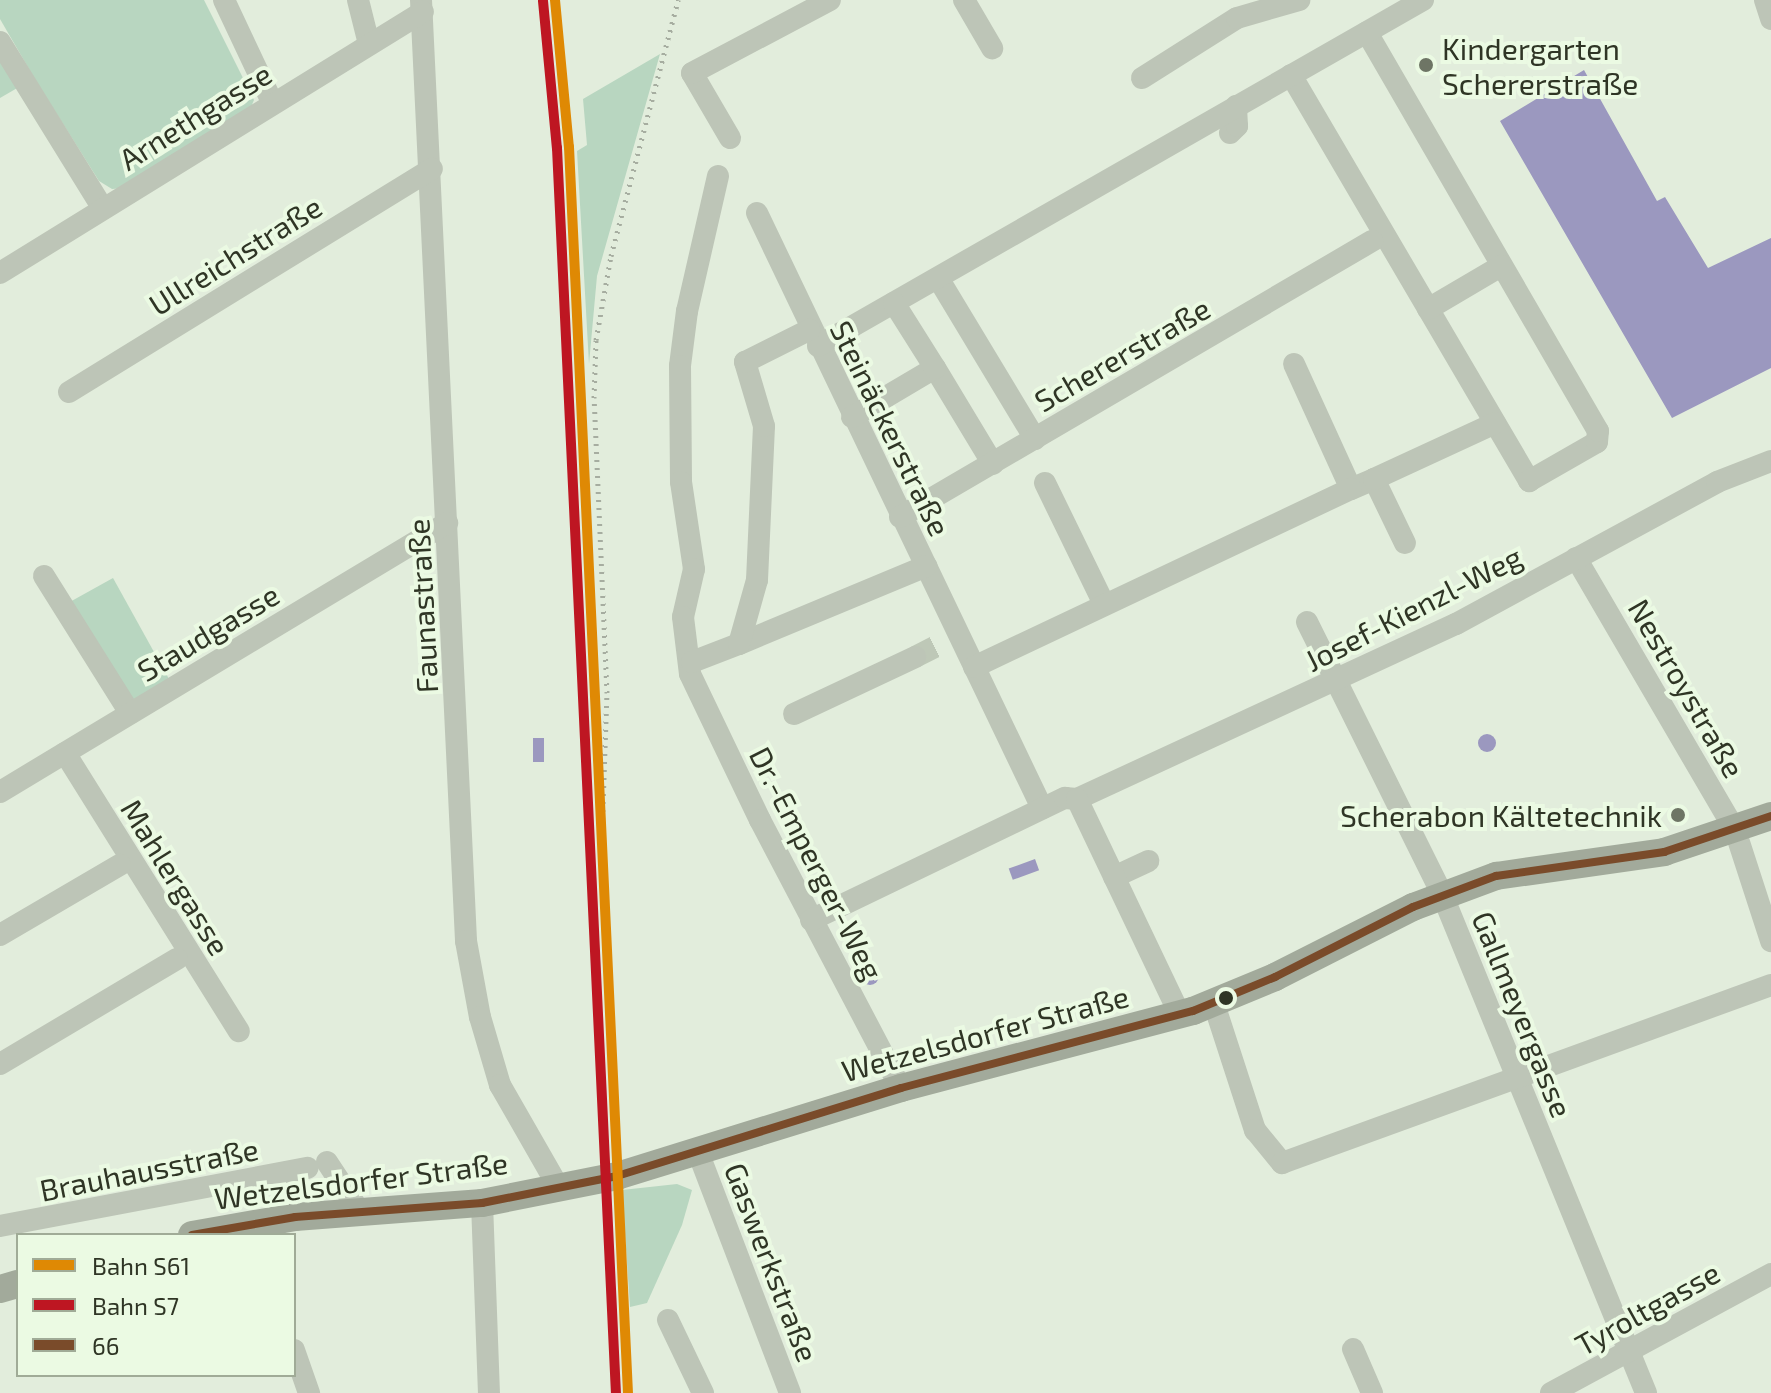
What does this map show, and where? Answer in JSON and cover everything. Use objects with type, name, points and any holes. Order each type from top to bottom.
[{"type":"main road","name":"Wetzelsdorfer Straße","points":[[214,1233],[360,1212],[482,1203],[559,1188],[698,1152],[901,1088],[1214,1004],[1442,894],[1496,876],[1664,852],[1771,816]]},
{"type":"street","points":[[224,0],[272,102]]},
{"type":"street","points":[[358,0],[369,44]]},
{"type":"street","points":[[730,138],[692,73],[830,0]]},
{"type":"street","points":[[964,0],[992,48]]},
{"type":"street","points":[[1142,78],[1237,18],[1299,0]]},
{"type":"street","points":[[739,644],[757,580],[764,466],[764,426],[745,362],[814,338],[894,303],[1423,0]]},
{"type":"street","points":[[1765,0],[1771,19]]},
{"type":"street","name":"Arnethgasse","points":[[0,273],[369,44],[422,6]]},
{"type":"street","name":"Faunastraße","points":[[422,6],[466,941],[480,1017],[500,1085],[559,1188]]},
{"type":"street","points":[[1291,75],[1529,481],[1597,442],[1598,431],[1367,32]]},
{"type":"street","points":[[0,42],[103,209]]},
{"type":"street","points":[[1230,133],[1237,126],[1236,106]]},
{"type":"street","name":"Ullreichstraße","points":[[69,392],[432,169]]},
{"type":"street","name":"Dr.-Emperger-Weg","points":[[718,176],[687,311],[680,366],[681,482],[694,569],[683,617],[691,668],[811,920],[901,1088]]},
{"type":"street","name":"Steinäckerstraße","points":[[757,213],[814,338],[926,566],[950,640],[974,667],[1042,808]]},
{"type":"street","name":"Schererstraße","points":[[900,517],[1372,241]]},
{"type":"street","points":[[1428,309],[1501,266]]},
{"type":"street","points":[[938,278],[1035,439]]},
{"type":"street","points":[[894,303],[993,464]]},
{"type":"street","points":[[1294,364],[1351,489]]},
{"type":"street","points":[[852,417],[935,368]]},
{"type":"street","points":[[974,667],[1495,423]]},
{"type":"street","name":"Josef-Kienzl-Weg","points":[[1077,799],[1338,681],[1717,482],[1771,461]]},
{"type":"street","points":[[1374,479],[1405,543]]},
{"type":"street","points":[[1045,483],[1104,604]]},
{"type":"street","name":"Staudgasse","points":[[0,792],[447,523]]},
{"type":"street","name":"Nestroystraße","points":[[1576,558],[1735,830],[1771,941]]},
{"type":"street","points":[[691,668],[739,644],[926,566]]},
{"type":"street","points":[[44,576],[130,713]]},
{"type":"street","name":"Gallmeyergasse","points":[[1307,622],[1442,894],[1516,1079],[1633,1353],[1646,1393]]},
{"type":"street","points":[[794,714],[915,657]]},
{"type":"street","name":"Mahlergasse","points":[[65,753],[239,1031]]},
{"type":"street","points":[[811,920],[1042,808],[1065,798],[1077,799],[1180,1015]]},
{"type":"street","points":[[1114,877],[1148,861]]},
{"type":"street","points":[[0,935],[120,865]]},
{"type":"street","points":[[0,1064],[177,959]]},
{"type":"street","points":[[1214,1004],[1255,1130],[1282,1163],[1516,1079],[1533,1068],[1771,985]]},
{"type":"street","name":"Gaswerkstraße","points":[[698,1152],[787,1392]]},
{"type":"street","name":"Brauhausstraße","points":[[0,1226],[318,1165],[360,1212]]},
{"type":"street","points":[[482,1203],[489,1393]]},
{"type":"street","name":"Tyroltgasse","points":[[1551,1393],[1633,1353],[1771,1274]]},
{"type":"street","points":[[668,1320],[703,1393]]},
{"type":"street","points":[[1353,1349],[1372,1393]]},
{"type":"street","points":[[296,1356],[309,1393]]},
{"type":"green space","points":[[0,0],[204,0],[254,100],[251,107],[124,188],[112,189],[99,181],[36,81],[0,19]]},
{"type":"green space","points":[[660,54],[597,276],[589,364],[577,151],[587,145],[583,99]]},
{"type":"green space","points":[[0,55],[19,87],[0,98]]},
{"type":"green space","points":[[113,578],[171,683],[125,709],[67,604]]},
{"type":"green space","points":[[677,1184],[692,1190],[682,1225],[647,1303],[630,1307],[622,1190]]},
{"type":"shaded area","points":[[1584,70],[1657,201],[1665,197],[1708,268],[1771,238],[1771,368],[1672,418],[1500,121]]},
{"type":"shaded area","points":[[1487,734],[1496,743],[1487,752],[1478,743]]},
{"type":"shaded area","points":[[533,738],[544,738],[544,762],[533,762]]},
{"type":"shaded area","points":[[1035,859],[1039,870],[1013,880],[1009,869]]},
{"type":"shaded area","points":[[870,967],[879,976],[870,985],[861,976]]},
{"type":"tunnel","points":[[915,657],[941,644]]},
{"type":"railway","points":[[602,835],[607,693],[594,398],[596,340],[611,256],[678,0]]},
{"type":"rail line","name":"S61","points":[[555,0],[569,147],[628,1393]]},
{"type":"rail line","name":"S7","points":[[543,1],[557,148],[616,1393]]},
{"type":"transit line","name":"66","points":[[203,1233],[295,1217],[482,1203],[617,1176],[901,1088],[1193,1011],[1275,977],[1413,907],[1496,876],[1664,852],[1771,816]]},
{"type":"place","name":"Kindergarten Schererstraße","points":[[1426,65]]},
{"type":"place","name":"Scherabon Kältetechnik","points":[[1678,815]]}]
